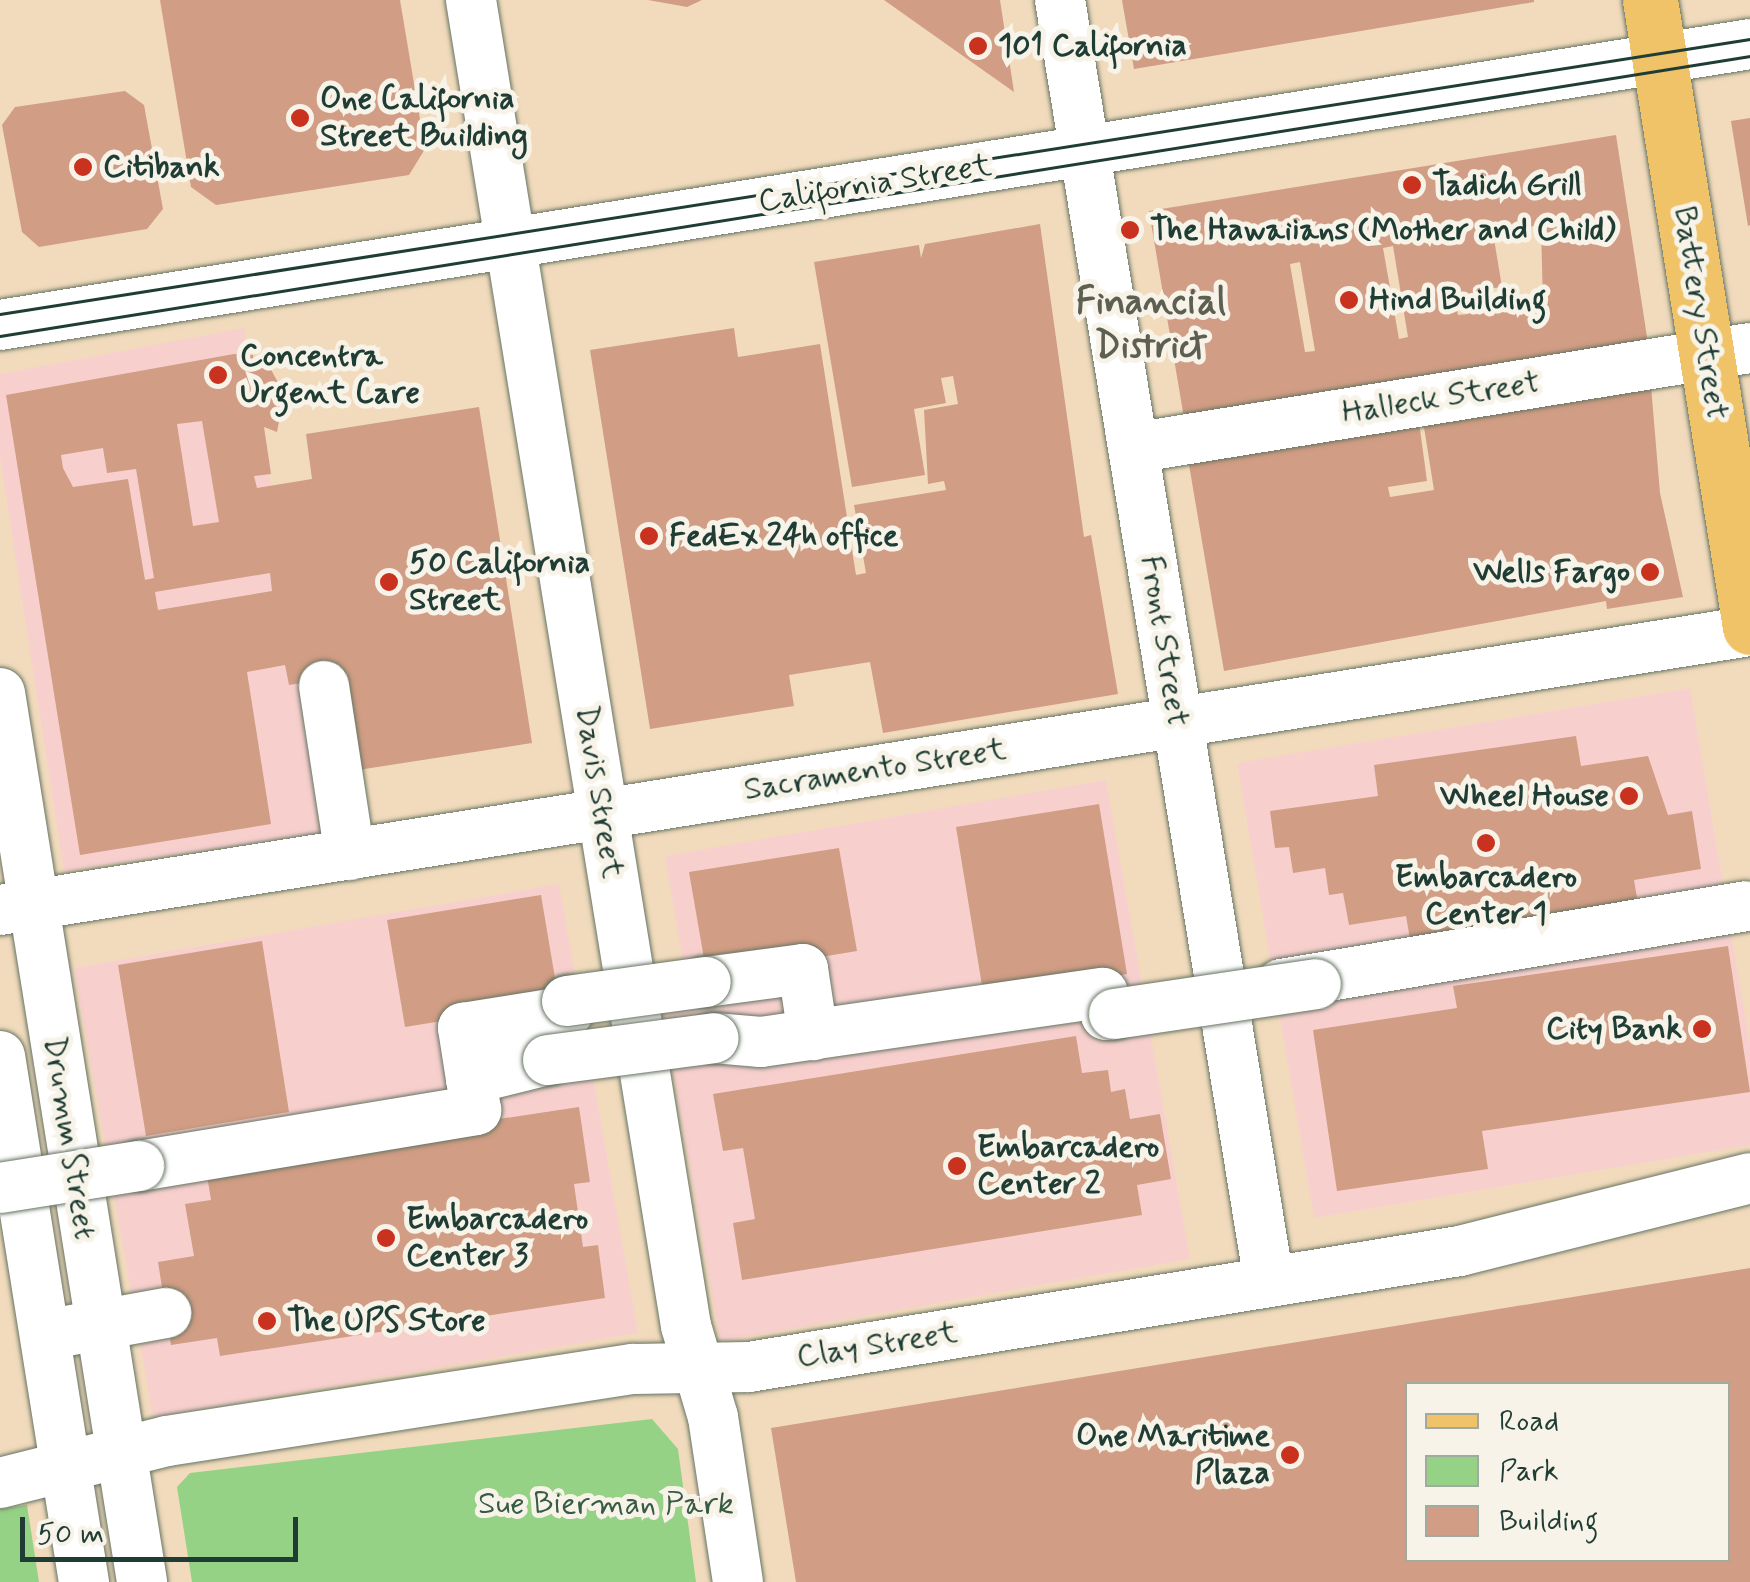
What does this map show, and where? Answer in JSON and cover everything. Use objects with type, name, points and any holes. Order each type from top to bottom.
[{"type":"main road","name":"Battery Street","points":[[1650,0],[1659,59],[1728,352],[1750,629]]},
{"type":"street","name":"Davis Street","points":[[471,0],[602,814],[697,1368],[738,1582]]},
{"type":"street","name":"Front Street","points":[[1060,0],[1268,1282]]},
{"type":"street","name":"California Street","points":[[0,325],[1750,44]]},
{"type":"street","name":"Halleck Street","points":[[1132,448],[1728,352]]},
{"type":"street","name":"Sacramento Street","points":[[16,908],[1750,629]]},
{"type":"street","points":[[324,686],[350,854]]},
{"type":"street","name":"Drumm Street","points":[[0,693],[16,908],[99,1326],[142,1582]]},
{"type":"street","points":[[1281,984],[1748,909]]},
{"type":"street","points":[[472,1079],[548,1060],[714,1038],[813,1034],[1103,993],[1106,1015],[1114,1014],[1748,909]]},
{"type":"street","points":[[0,1188],[476,1110],[462,1028],[569,1011],[567,1001],[803,968],[813,1034]]},
{"type":"street","name":"Drumm Street","points":[[0,1056],[84,1582]]},
{"type":"street","name":"Clay Street","points":[[0,1483],[64,1471],[122,1454],[614,1372],[697,1368],[1460,1251],[1750,1178]]},
{"type":"street","points":[[42,1336],[166,1313]]},
{"type":"shaded area","points":[[244,328],[330,831],[64,871],[0,456],[0,374]]},
{"type":"shaded area","name":"Embarcadero Center 1","points":[[1690,688],[1750,1045],[1750,1145],[1314,1218],[1237,763]]},
{"type":"shaded area","name":"Embarcadero Center 2","points":[[1106,780],[1190,1259],[720,1341],[655,967],[683,962],[665,856]]},
{"type":"shaded area","name":"Embarcadero Center 3","points":[[559,884],[638,1333],[153,1417],[74,968]]},
{"type":"green space","name":"Sue Bierman Park","points":[[652,1419],[678,1449],[696,1582],[192,1582],[177,1487],[190,1473]]},
{"type":"green space","points":[[27,1505],[39,1582],[0,1582],[0,1509]]},
{"type":"building","name":"One California Street Building","points":[[160,0],[400,0],[425,149],[409,175],[216,205],[191,187]]},
{"type":"building","points":[[648,0],[702,0],[687,7]]},
{"type":"building","name":"101 California","points":[[884,0],[1000,0],[1014,92]]},
{"type":"building","points":[[1122,0],[1534,0],[1534,2],[1134,69]]},
{"type":"building","name":"Citibank","points":[[125,91],[144,105],[163,209],[147,229],[39,247],[22,232],[2,125],[15,107]]},
{"type":"building","points":[[1750,118],[1750,225],[1748,226],[1731,121]]},
{"type":"building","points":[[1616,135],[1649,350],[1185,424],[1149,211]],"holes":[[[1541,225],[1543,304],[1491,312],[1487,289],[1502,287],[1493,233]],[[1393,246],[1408,337],[1399,339],[1383,248]],[[1300,262],[1315,351],[1305,352],[1290,264]],[[1466,295],[1469,314],[1458,315],[1455,297]]]},
{"type":"building","points":[[1040,224],[1084,537],[1091,535],[1118,694],[883,733],[870,662],[789,675],[794,706],[650,729],[590,350],[734,328],[738,357],[820,344],[856,575],[866,573],[854,505],[946,490],[944,481],[928,484],[924,410],[958,404],[953,376],[941,378],[946,403],[914,409],[925,475],[852,487],[814,262],[919,245],[921,258],[925,244]]},
{"type":"building","points":[[234,354],[253,355],[255,371],[266,360],[284,394],[277,432],[264,427],[271,474],[254,476],[257,488],[312,479],[306,434],[479,407],[532,743],[358,770],[344,676],[289,685],[285,665],[247,672],[271,824],[80,855],[6,395]],"holes":[[[202,421],[219,522],[193,526],[177,424]],[[103,448],[107,473],[136,469],[154,578],[145,580],[128,479],[73,487],[61,455]],[[270,573],[272,591],[158,610],[155,592]]]},
{"type":"building","points":[[1651,386],[1660,493],[1683,597],[1607,609],[1606,601],[1224,671],[1187,453],[1419,422],[1427,481],[1388,487],[1390,497],[1434,490],[1423,421]]},
{"type":"building","name":"Embarcadero Center 1","points":[[1576,736],[1581,766],[1648,756],[1668,815],[1692,811],[1701,869],[1634,880],[1639,909],[1411,945],[1406,916],[1349,925],[1343,893],[1329,895],[1325,868],[1293,873],[1289,847],[1275,848],[1270,811],[1378,796],[1374,765]]},
{"type":"building","points":[[1099,804],[1127,974],[984,998],[956,827]]},
{"type":"building","points":[[839,848],[857,951],[707,976],[689,872]]},
{"type":"building","points":[[541,895],[559,1002],[405,1027],[387,920]]},
{"type":"building","points":[[262,941],[289,1112],[146,1136],[118,965]]},
{"type":"building","points":[[1728,946],[1750,1092],[1482,1131],[1488,1169],[1337,1191],[1313,1030],[1457,1008],[1453,986]]},
{"type":"building","name":"Embarcadero Center 2","points":[[1076,1036],[1082,1073],[1108,1070],[1111,1092],[1125,1089],[1130,1119],[1160,1114],[1171,1179],[1137,1185],[1142,1215],[742,1280],[733,1223],[755,1219],[743,1148],[723,1151],[713,1094]]},
{"type":"building","name":"Embarcadero Center 3","points":[[579,1107],[590,1182],[574,1184],[583,1247],[598,1245],[605,1298],[220,1356],[217,1338],[171,1345],[158,1262],[194,1256],[185,1204],[211,1200],[205,1163]]},
{"type":"building","points":[[1750,1268],[1750,1582],[796,1582],[771,1428]]},
{"type":"tram line","points":[[0,314],[1750,39]]},
{"type":"tram line","points":[[0,336],[1750,56]]},
{"type":"place","name":"101 California","points":[[978,46]]},
{"type":"place","name":"One California Street Building","points":[[300,118]]},
{"type":"place","name":"Citibank","points":[[83,167]]},
{"type":"place","name":"Tadich Grill","points":[[1412,185]]},
{"type":"place","name":"The Hawaiians (Mother and Child)","points":[[1130,230]]},
{"type":"place","name":"Hind Building","points":[[1349,300]]},
{"type":"place","name":"Concentra Urgent Care","points":[[218,375]]},
{"type":"place","name":"FedEx 24h office","points":[[649,536]]},
{"type":"place","name":"Wells Fargo","points":[[1650,572]]},
{"type":"place","name":"50 California Street","points":[[389,582]]},
{"type":"place","name":"Wheel House","points":[[1629,796]]},
{"type":"place","name":"Embarcadero Center 1","points":[[1486,843]]},
{"type":"place","name":"City Bank","points":[[1702,1029]]},
{"type":"place","name":"Embarcadero Center 2","points":[[957,1166]]},
{"type":"place","name":"Embarcadero Center 3","points":[[386,1238]]},
{"type":"place","name":"The UPS Store","points":[[267,1321]]},
{"type":"place","name":"One Maritime Plaza","points":[[1290,1455]]},
{"type":"district","name":"Financial District","points":[[1151,325]]}]
